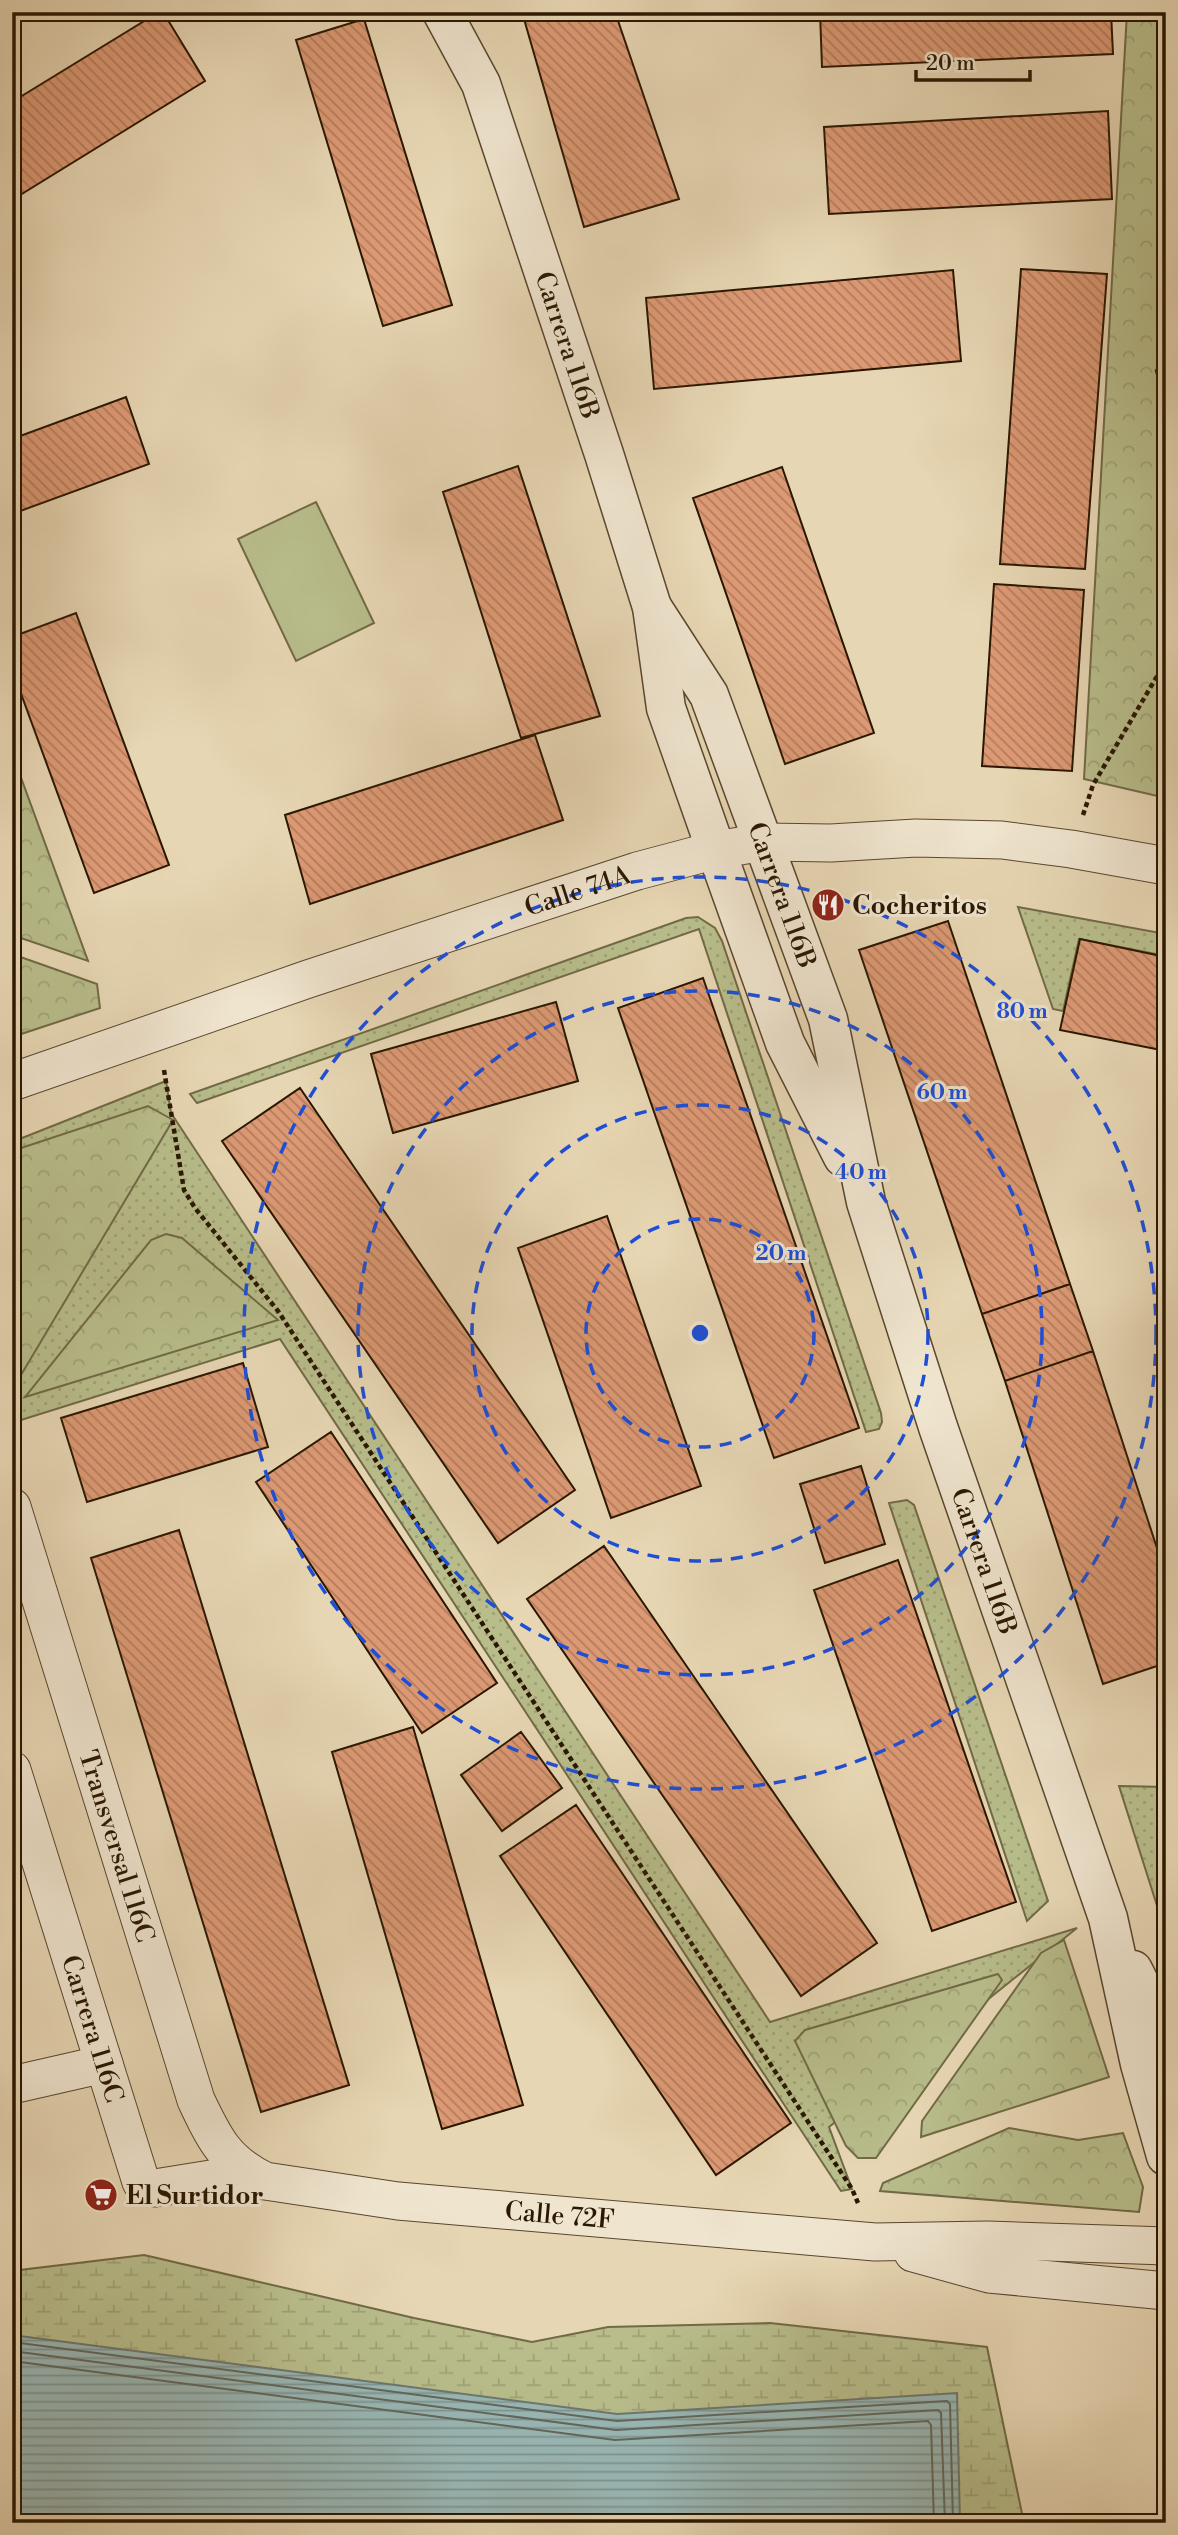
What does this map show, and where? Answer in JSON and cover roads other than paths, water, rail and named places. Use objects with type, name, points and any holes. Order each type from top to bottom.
[{"type":"street","name":"Carrera 116B","points":[[442,12],[481,84],[604,454],[652,607],[666,708],[716,850],[785,1043],[866,1202]]},
{"type":"street","name":"Carrera 116B","points":[[473,12],[481,84]]},
{"type":"street","name":"Carrera 116B","points":[[652,607],[709,695],[828,1019],[866,1202],[938,1427],[1108,1918],[1140,2064],[1166,2156]]},
{"type":"street","name":"Calle 74A","points":[[12,1082],[637,871],[716,850],[764,842],[831,843],[916,838],[1002,840],[1166,866]]},
{"type":"street","name":"Transversal 116C","points":[[12,1507],[196,2101],[219,2146],[248,2173]]},
{"type":"street","name":"Carrera 116C","points":[[12,1770],[23,1847],[104,2064],[141,2182],[146,2187],[155,2188],[248,2173]]},
{"type":"street","name":"Carrera 116B","points":[[1108,1918],[1166,2035]]},
{"type":"street","points":[[12,2085],[104,2064]]},
{"type":"street","name":"Calle 72F","points":[[248,2173],[265,2181],[398,2201],[875,2242],[986,2240],[1166,2246]]},
{"type":"street","name":"Calle 72F","points":[[875,2242],[989,2274],[1166,2291]]},
{"type":"water","points":[[12,2335],[617,2414],[957,2393],[960,2523],[12,2523]]},
{"type":"place","name":"Cocheritos","points":[[828,905]]},
{"type":"place","name":"El Surtidor","points":[[101,2195]]}]
